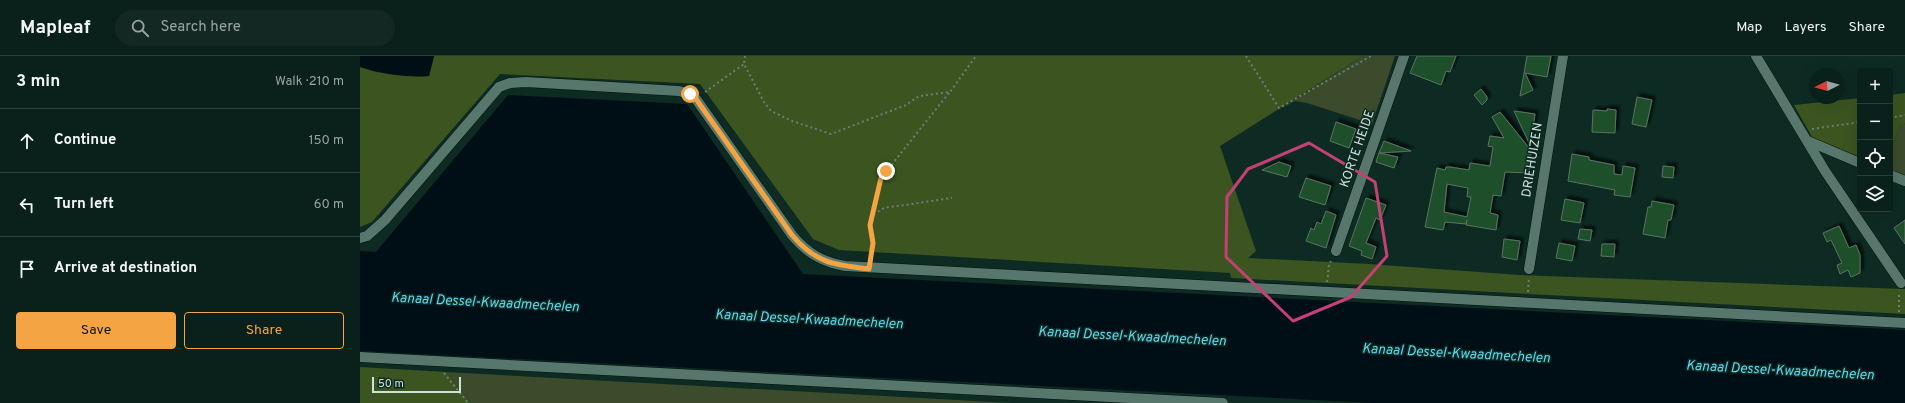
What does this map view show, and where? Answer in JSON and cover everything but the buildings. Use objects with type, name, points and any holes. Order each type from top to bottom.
[{"type":"street","name":"KORTE HEIDE","points":[[1336,251],[1404,56]]},
{"type":"street","name":"DRIEHUIZEN","points":[[1529,269],[1563,56]]},
{"type":"street","points":[[1756,56],[1800,131],[1808,141],[1824,171],[1901,283]]},
{"type":"street","points":[[360,238],[367,236],[385,220],[499,87],[510,83],[526,82],[679,91],[690,94],[696,99],[792,235],[802,247],[818,259],[829,263],[869,269],[1326,291],[1902,323]]},
{"type":"street","points":[[1808,141],[1857,162]]},
{"type":"street","points":[[1892,176],[1905,182]]},
{"type":"street","points":[[360,357],[1223,403]]},
{"type":"path","points":[[745,56],[744,64],[764,102],[771,111],[792,122],[831,134],[906,106],[919,96],[950,92]]},
{"type":"path","points":[[869,269],[873,243],[870,225],[874,214],[881,178],[950,92],[976,56]]},
{"type":"path","points":[[1246,56],[1279,108],[1371,56]]},
{"type":"path","points":[[696,99],[744,64]]},
{"type":"path","points":[[1893,117],[1905,115]]},
{"type":"path","points":[[1800,131],[1857,122]]},
{"type":"path","points":[[874,214],[884,208],[952,198]]},
{"type":"path","points":[[1326,291],[1329,265],[1336,251]]},
{"type":"path","points":[[1528,303],[1529,269]]},
{"type":"path","points":[[1901,283],[1902,323]]},
{"type":"path","points":[[438,360],[445,376],[468,403]]},
{"type":"highlighted area","points":[[1309,143],[1375,182],[1387,256],[1351,297],[1293,321],[1226,257],[1227,197],[1248,169]]},
{"type":"green space","points":[[434,56],[1363,56],[1220,146],[1256,251],[1248,258],[1369,264],[1520,275],[1905,289],[1905,314],[1231,278],[1230,273],[839,250],[813,239],[700,84],[500,74],[372,222],[360,227],[360,67],[376,72],[429,76]]},
{"type":"green space","points":[[1363,56],[1395,56],[1372,124],[1307,103],[1295,101],[1277,111]]},
{"type":"green space","points":[[1905,93],[1905,123],[1900,124],[1893,144],[1893,104],[1893,95]]},
{"type":"green space","points":[[1857,98],[1857,157],[1813,139],[1794,105],[1809,103],[1845,104],[1845,100]]},
{"type":"green space","points":[[1900,123],[1905,123],[1905,177],[1893,172],[1893,144]]},
{"type":"green space","points":[[360,367],[446,372],[471,403],[360,403]]},
{"type":"green space","points":[[446,372],[1011,403],[471,403]]},
{"type":"water","points":[[360,56],[434,56],[429,76],[412,76],[394,75],[360,67]]},
{"type":"water","name":"Kanaal Dessel-Kwaadmechelen","points":[[508,95],[687,104],[803,274],[1905,330],[1905,403],[1373,403],[360,351],[360,251],[376,252]]},
{"type":"route","points":[[690,94],[696,99],[792,235],[802,247],[818,259],[829,263],[869,269],[873,243],[870,225],[874,214],[881,178],[886,171]]}]
